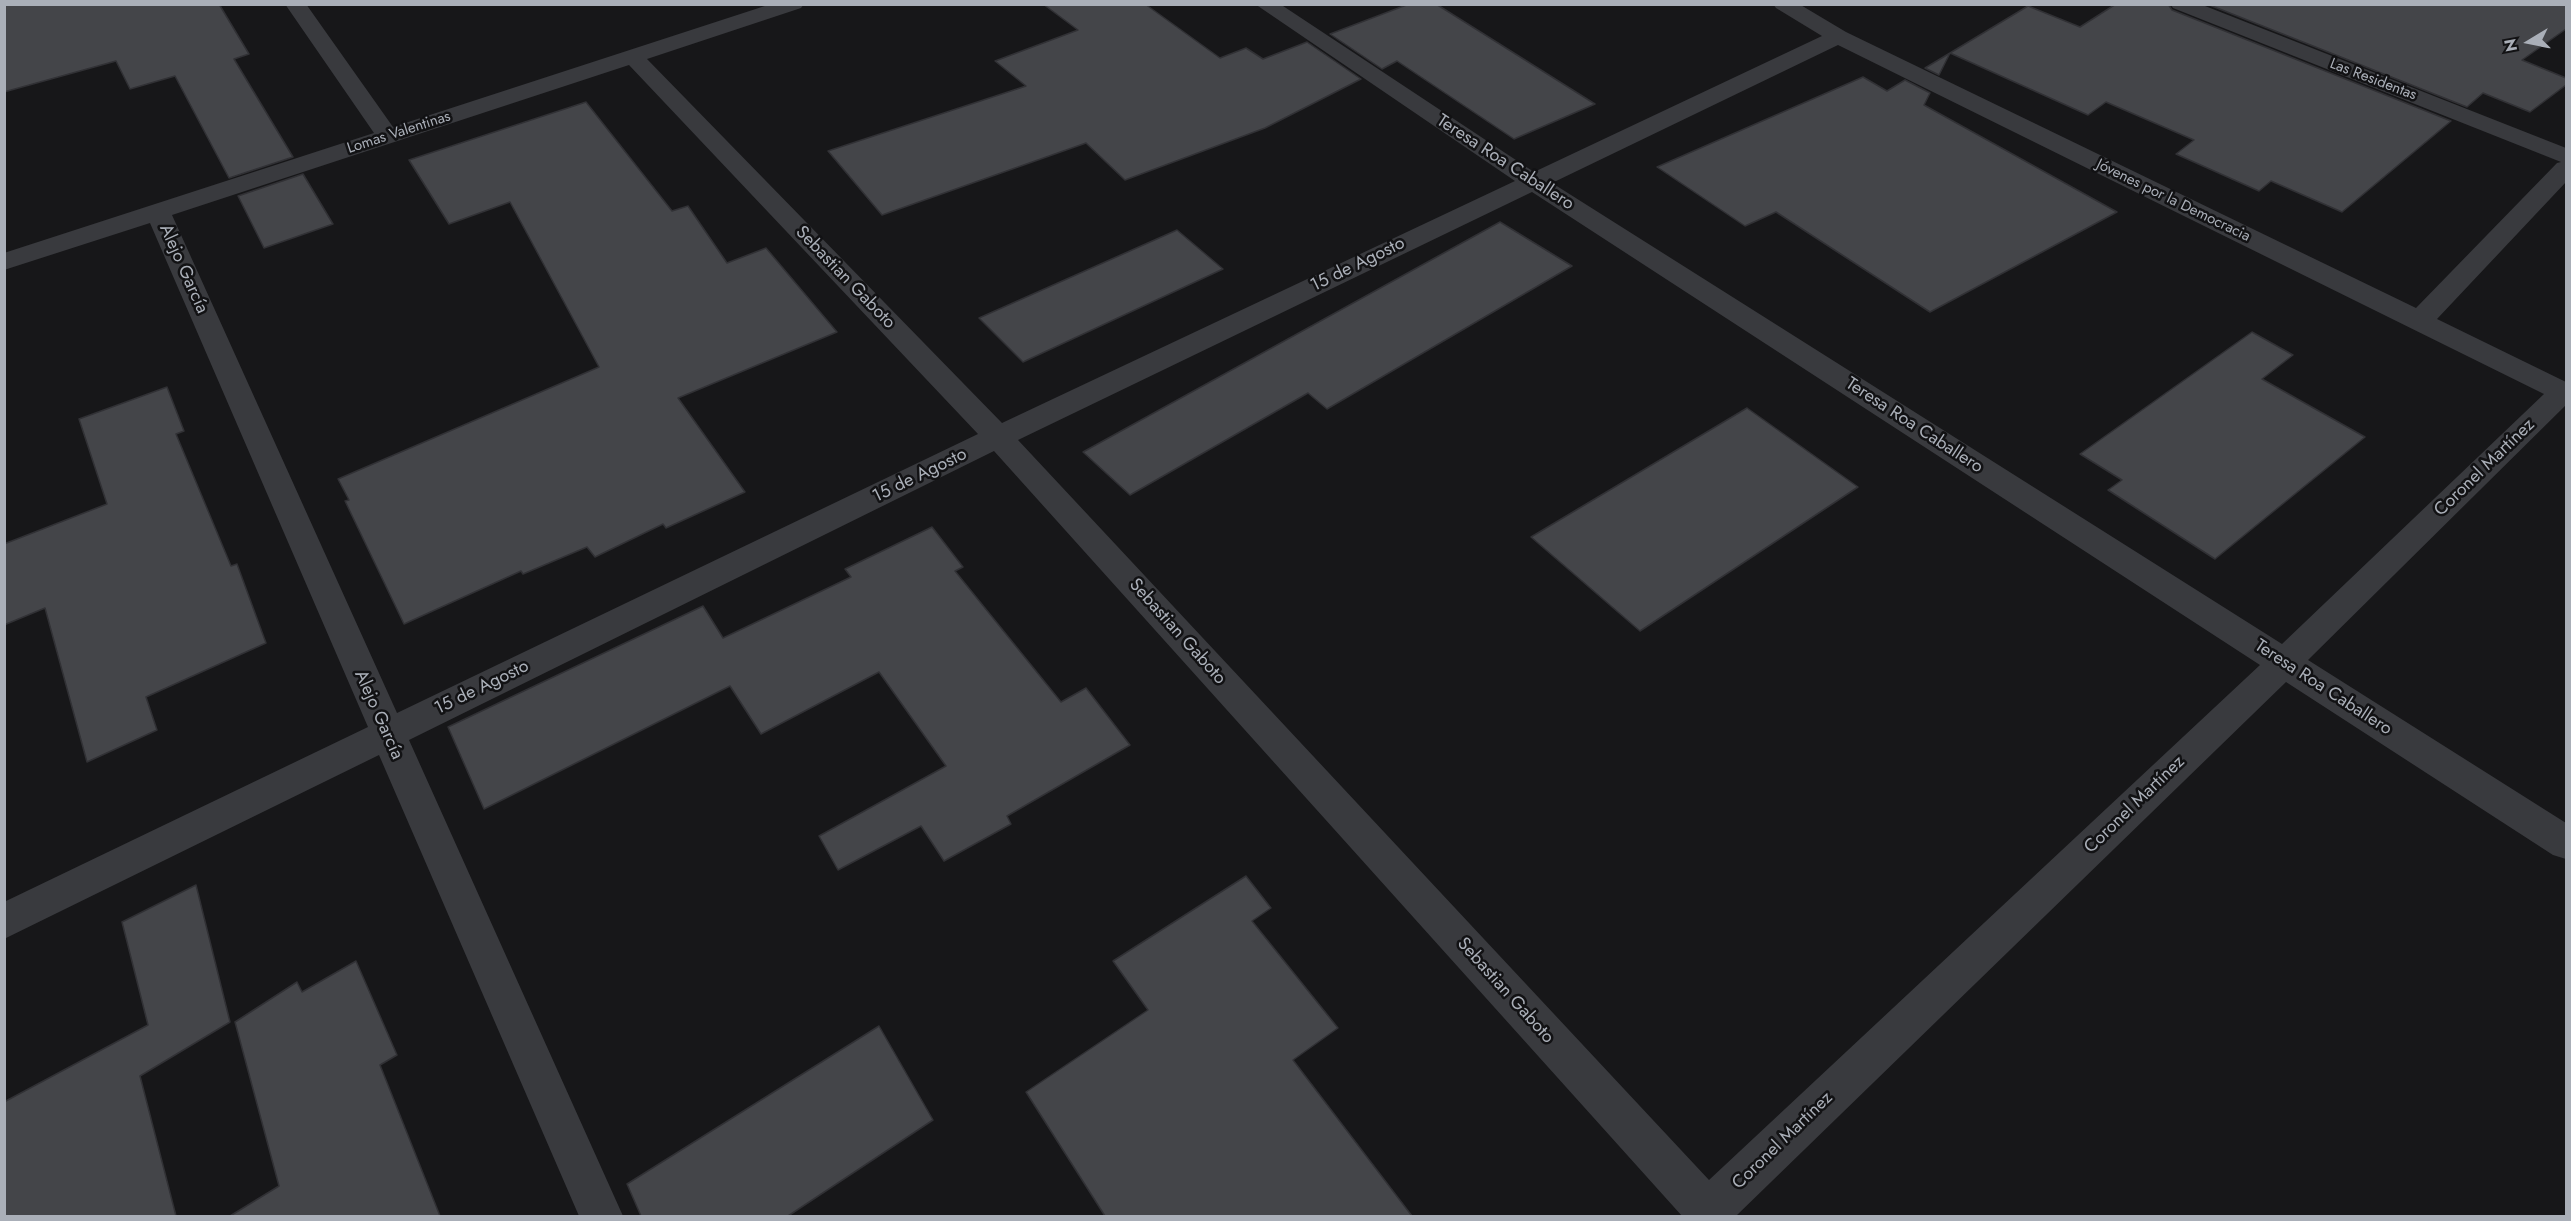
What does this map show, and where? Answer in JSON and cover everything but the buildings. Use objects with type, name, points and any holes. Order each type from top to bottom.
[{"type":"street","points":[[295,4],[388,136]]},
{"type":"street","name":"Lomas Valentinas","points":[[4,262],[794,4]]},
{"type":"street","name":"Teresa Roa Caballero","points":[[1265,4],[1533,182],[2566,843]]},
{"type":"street","name":"Jóvenes por la Democracia","points":[[1783,4],[1838,37],[2565,392]]},
{"type":"street","name":"Las Residentas","points":[[2180,4],[2566,156]]},
{"type":"street","name":"15 de Agosto","points":[[4,921],[998,437],[1838,37]]},
{"type":"street","name":"Sebastian Gaboto","points":[[633,57],[998,437],[1708,1215]]},
{"type":"street","points":[[2419,321],[2566,168]]},
{"type":"street","name":"Alejo García","points":[[158,212],[601,1216]]},
{"type":"street","name":"Coronel Martínez","points":[[1708,1215],[2565,392]]}]
